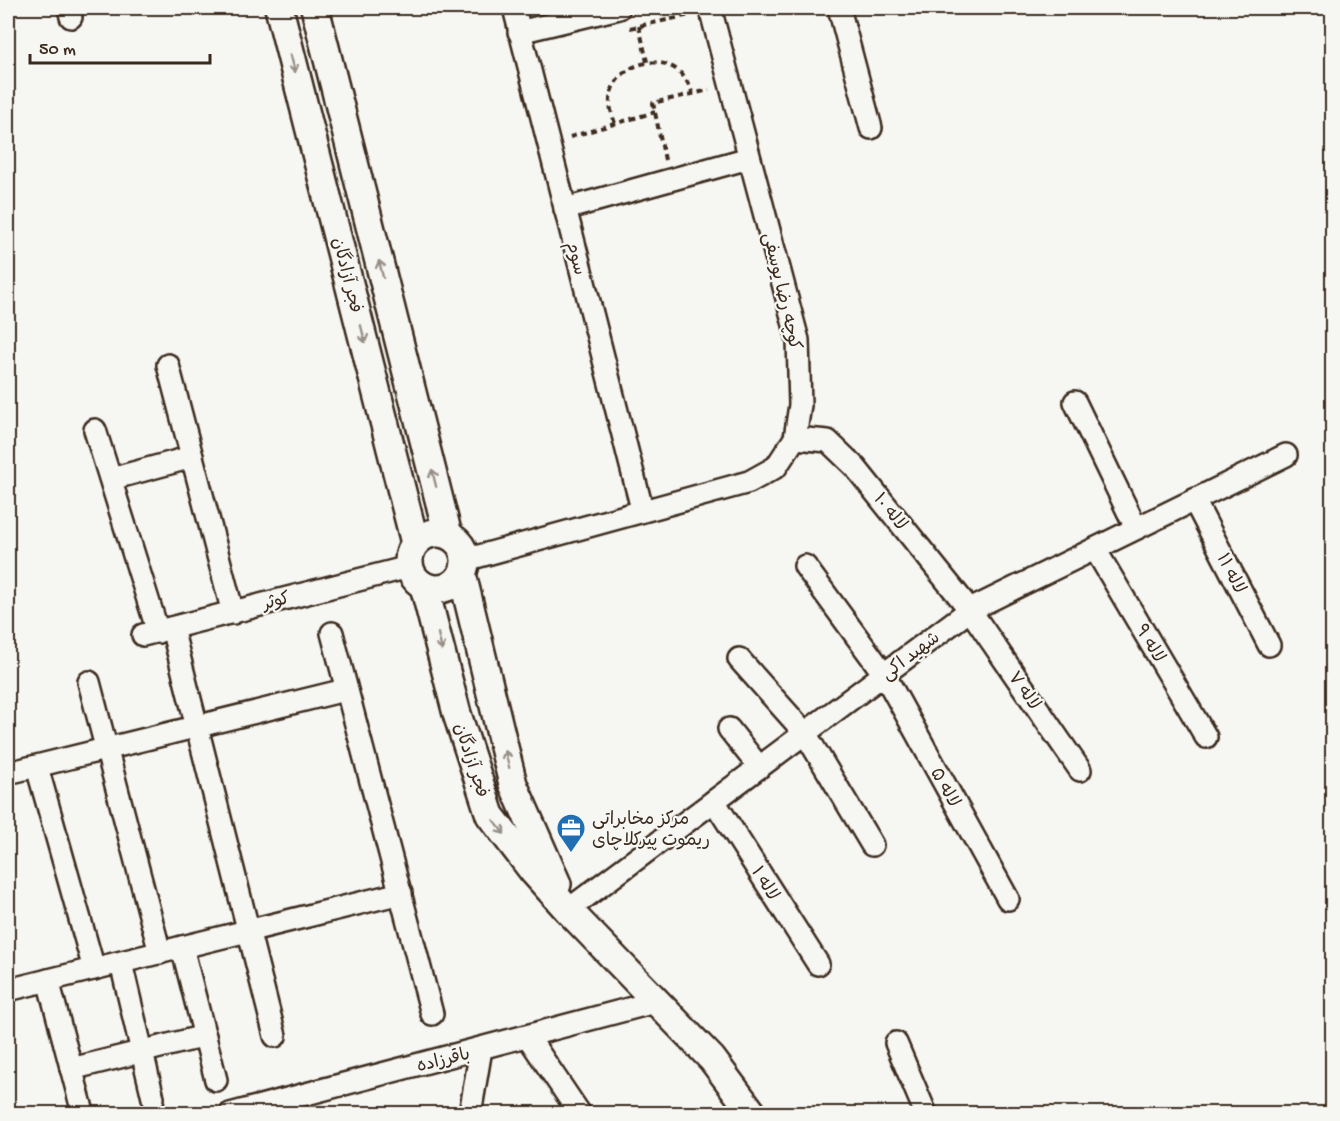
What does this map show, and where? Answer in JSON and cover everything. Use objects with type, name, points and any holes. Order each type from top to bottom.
[{"type":"street","name":"فجر آزادگان","points":[[279,8],[416,565],[457,714],[490,815],[533,871],[568,910],[712,1059],[753,1113]]},
{"type":"street","name":"فجر آزادگان","points":[[315,8],[448,535]]},
{"type":"street","name":"سوم","points":[[514,8],[642,509]]},
{"type":"street","points":[[519,32],[619,8]]},
{"type":"street","name":"کوچه رضا یوسفی","points":[[463,567],[642,509],[749,482],[776,467],[795,438],[800,405],[798,340],[710,8]]},
{"type":"street","points":[[839,8],[872,128]]},
{"type":"street","points":[[565,210],[749,158]]},
{"type":"street","points":[[168,365],[232,613]]},
{"type":"street","points":[[1074,402],[1136,528]]},
{"type":"street","points":[[95,430],[157,632],[197,728],[275,1036]]},
{"type":"street","name":"لاله ۱۰","points":[[795,438],[828,441],[855,466],[970,610]]},
{"type":"street","name":"شهید اکی","points":[[568,910],[970,610],[1286,455]]},
{"type":"street","points":[[111,479],[192,457]]},
{"type":"street","name":"لاله ۱۱","points":[[1194,500],[1269,645]]},
{"type":"street","points":[[436,533],[448,535],[457,541],[463,567],[445,588],[416,565],[424,536],[436,533]]},
{"type":"street","name":"لاله ۹","points":[[1095,549],[1206,737]]},
{"type":"street","name":"کوثر","points":[[157,632],[416,565]]},
{"type":"street","name":"لاله ۵","points":[[805,566],[884,674],[1008,899]]},
{"type":"street","name":"فجر آزادگان","points":[[463,567],[513,784],[568,910]]},
{"type":"street","name":"لاله ۷","points":[[970,610],[1080,770]]},
{"type":"street","points":[[332,633],[345,690],[432,1014]]},
{"type":"street","points":[[739,659],[805,733],[872,845]]},
{"type":"street","points":[[89,681],[160,953]]},
{"type":"street","points":[[8,773],[345,690]]},
{"type":"street","points":[[729,729],[759,767]]},
{"type":"street","points":[[37,767],[94,969]]},
{"type":"street","name":"لاله ۱","points":[[714,801],[818,964]]},
{"type":"street","points":[[8,990],[401,893]]},
{"type":"street","points":[[182,947],[216,1080]]},
{"type":"street","points":[[120,963],[153,1098]]},
{"type":"street","points":[[48,981],[82,1109]]},
{"type":"street","name":"باقرزاده","points":[[230,1113],[655,1002]]},
{"type":"street","points":[[71,1069],[205,1036]]},
{"type":"street","points":[[528,1037],[580,1113]]},
{"type":"street","points":[[896,1043],[926,1113]]},
{"type":"street","points":[[470,1113],[481,1049]]},
{"type":"path","points":[[627,29],[690,15],[693,26]]},
{"type":"path","points":[[639,26],[647,62]]},
{"type":"path","points":[[615,123],[610,104],[615,84],[628,69],[647,62],[667,64],[684,76],[693,94]]},
{"type":"path","points":[[706,80],[711,101]]},
{"type":"path","points":[[666,160],[653,103],[709,90]]},
{"type":"path","points":[[570,137],[655,112]]},
{"type":"path","points":[[567,125],[572,148]]},
{"type":"path","points":[[655,163],[677,157]]},
{"type":"place","name":"مرکز مخابراتی ریموت پیرکلاچای","points":[[571,854]]}]
